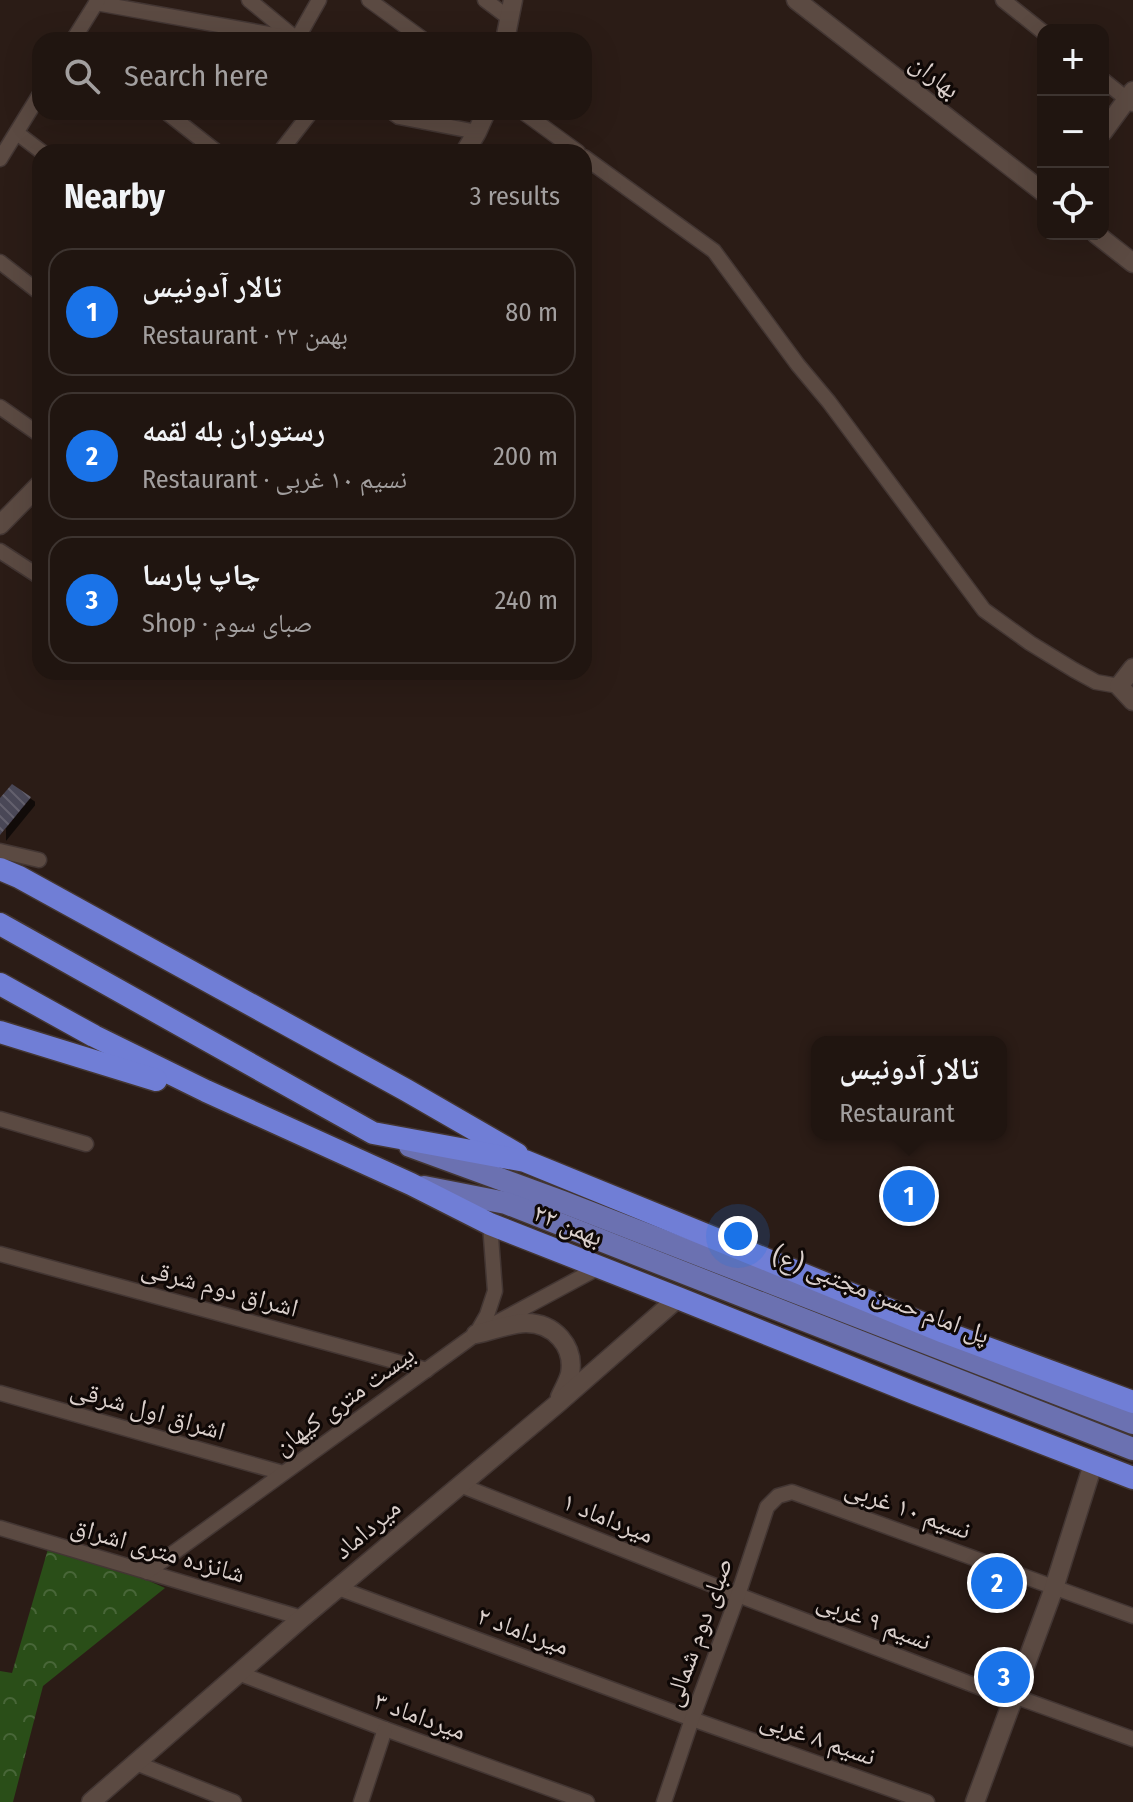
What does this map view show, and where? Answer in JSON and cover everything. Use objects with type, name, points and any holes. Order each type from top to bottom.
[{"type":"highway","points":[[0,869],[30,882],[540,1167]]},
{"type":"highway","name":"۲۲ بهمن","points":[[0,924],[373,1133],[525,1161],[944,1332],[1133,1402]]},
{"type":"highway","name":"۲۲ بهمن","points":[[0,984],[94,1036],[490,1224],[1133,1478]]},
{"type":"highway","points":[[0,1032],[236,1104]]},
{"type":"main road","name":"پل امام حسن مجتبی (ع)","points":[[373,1133],[563,1202],[1133,1423]]},
{"type":"main road","name":"پل امام حسن مجتبی (ع)","points":[[411,1184],[506,1203],[1133,1449]]},
{"type":"street","points":[[249,0],[287,32]]},
{"type":"street","points":[[301,32],[319,0]]},
{"type":"street","points":[[369,0],[413,32]]},
{"type":"street","points":[[485,0],[511,9],[507,32]]},
{"type":"street","points":[[1003,0],[1037,27]]},
{"type":"street","points":[[78,32],[97,2],[255,32]]},
{"type":"street","name":"بهاران","points":[[801,2],[1037,187]]},
{"type":"street","points":[[1109,84],[1131,98],[1109,125]]},
{"type":"street","points":[[0,159],[32,108]]},
{"type":"street","points":[[176,120],[207,144]]},
{"type":"street","points":[[286,144],[305,120]]},
{"type":"street","points":[[415,120],[477,132]]},
{"type":"street","points":[[470,144],[482,120]]},
{"type":"street","points":[[534,120],[567,144]]},
{"type":"street","points":[[17,133],[32,144]]},
{"type":"street","points":[[592,163],[714,251],[984,610],[1074,670],[1096,682],[1119,686],[1133,701]]},
{"type":"street","points":[[1104,240],[1133,263]]},
{"type":"street","points":[[0,262],[32,287]]},
{"type":"street","points":[[0,407],[32,429]]},
{"type":"street","points":[[0,525],[32,492]]},
{"type":"street","points":[[0,551],[32,572]]},
{"type":"street","points":[[1119,686],[1133,668]]},
{"type":"street","points":[[0,851],[39,860]]},
{"type":"street","points":[[0,1119],[86,1144]]},
{"type":"street","name":"بیست متری کیهان","points":[[147,1572],[476,1334],[495,1291],[490,1224]]},
{"type":"street","name":"اشراق دوم شرقی","points":[[0,1254],[427,1370]]},
{"type":"street","points":[[476,1334],[598,1268]]},
{"type":"street","name":"میرداماد","points":[[91,1802],[678,1298]]},
{"type":"street","points":[[476,1334],[524,1323],[544,1326],[563,1338],[570,1355],[570,1374],[557,1404]]},
{"type":"street","name":"اشراق اول شرقی","points":[[0,1393],[283,1473]]},
{"type":"street","points":[[975,1802],[1054,1588],[1094,1461]]},
{"type":"street","name":"میرداماد ۱","points":[[460,1485],[738,1595]]},
{"type":"street","name":"نسیم ۱۰ غربی","points":[[792,1492],[1133,1616]]},
{"type":"street","name":"صبای دوم شمالی","points":[[664,1802],[767,1507],[778,1496],[792,1492]]},
{"type":"street","name":"شانزده متری اشراق","points":[[0,1528],[302,1618]]},
{"type":"street","name":"میرداماد ۲","points":[[338,1588],[692,1719]]},
{"type":"street","name":"نسیم ۹ غربی","points":[[738,1595],[992,1692]]},
{"type":"street","name":"میرداماد ۳","points":[[238,1673],[587,1802]]},
{"type":"street","points":[[1014,1696],[1133,1739]]},
{"type":"street","name":"نسیم ۸ غربی","points":[[692,1719],[927,1802]]},
{"type":"street","points":[[361,1802],[385,1729]]},
{"type":"street","points":[[136,1763],[234,1802]]},
{"type":"green space","points":[[48,1549],[129,1572],[165,1588],[43,1686],[13,1802],[0,1802],[0,1671],[12,1673]]},
{"type":"building","points":[[12,784],[31,797],[0,835],[0,798]]},
{"type":"place","name":"تالار آدونیس","points":[[909,1196]]},
{"type":"place","name":"رستوران بله لقمه","points":[[997,1583]]},
{"type":"place","name":"چاپ پارسا","points":[[1004,1677]]}]
